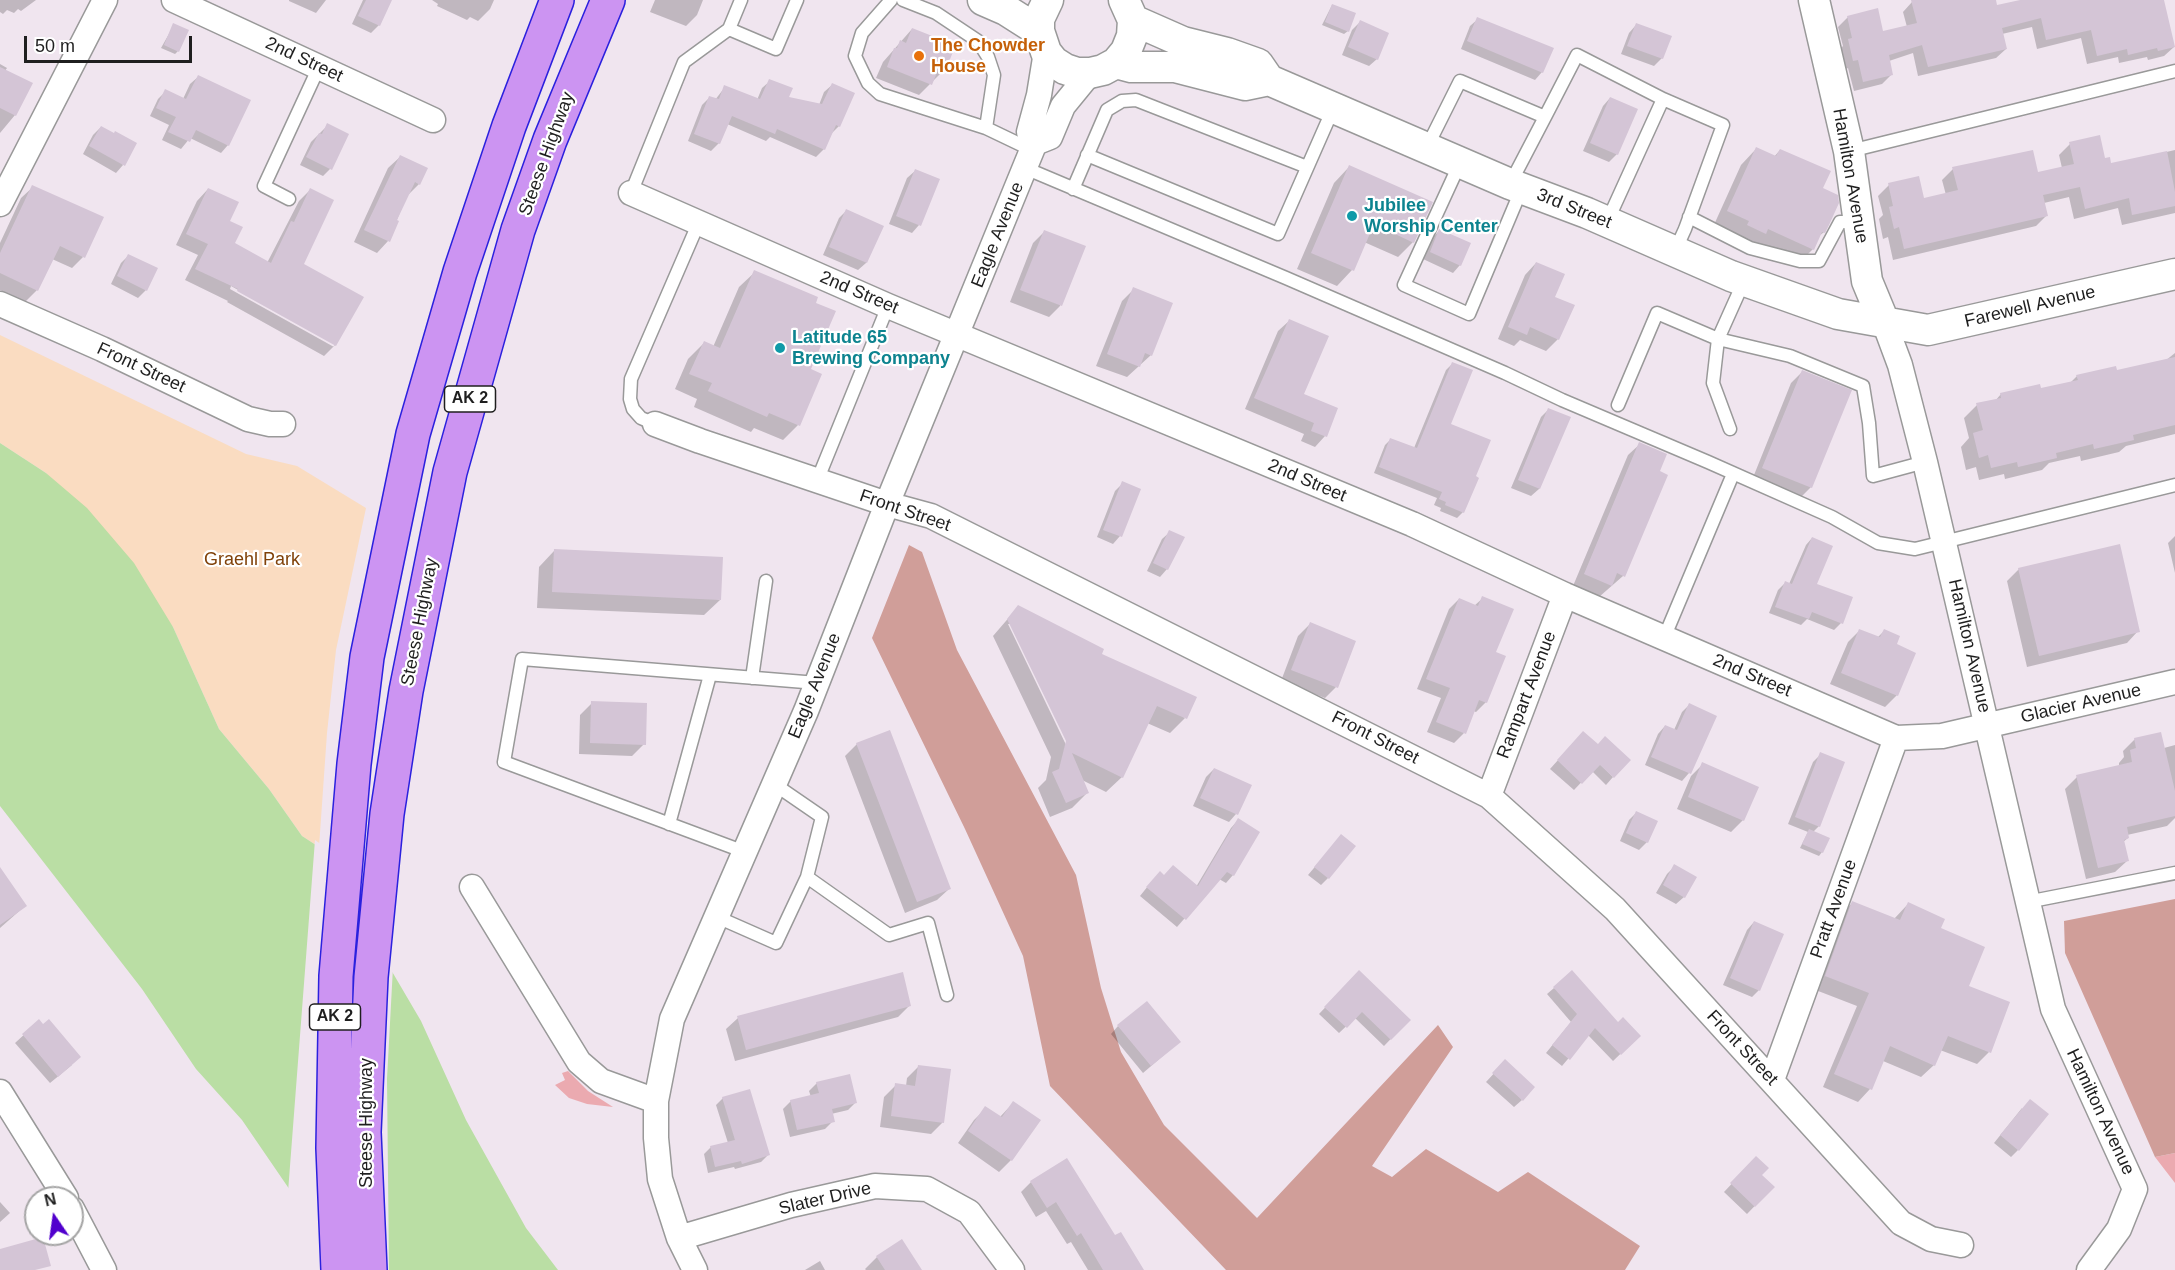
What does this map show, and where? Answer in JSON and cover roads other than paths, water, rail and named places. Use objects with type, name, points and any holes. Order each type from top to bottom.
[{"type":"highway","name":"Steese Highway","points":[[338,1270],[333,1148],[336,976],[354,764],[367,657],[413,434],[460,272],[509,126],[557,0]]},
{"type":"highway","name":"Steese Highway","points":[[370,1270],[364,1132],[371,977],[387,814],[406,691],[450,472],[518,230],[550,140],[608,0]]},
{"type":"street","points":[[0,204],[105,0]]},
{"type":"street","name":"2nd Street","points":[[174,0],[433,120]]},
{"type":"street","points":[[983,0],[1006,10],[1042,41],[1054,62],[1077,73],[1103,68],[1175,67],[1245,85],[1269,80]]},
{"type":"street","points":[[1042,41],[1040,19],[1048,0]]},
{"type":"street","name":"Hamilton Avenue","points":[[1814,0],[1849,152],[1867,281],[1900,365],[1944,540],[1988,726],[2026,902],[2053,1009],[2135,1189],[2119,1229],[2089,1270]]},
{"type":"street","points":[[1103,68],[1126,51],[1132,36],[1128,6]]},
{"type":"street","name":"3rd Street","points":[[1128,6],[1183,42],[1227,53],[1258,64],[1269,80],[1516,186],[1744,281],[1838,314],[1884,322]]},
{"type":"street","name":"Eagle Avenue","points":[[1031,154],[1029,132],[1039,95],[1042,41]]},
{"type":"street","name":"Eagle Avenue","points":[[679,1238],[660,1179],[656,1138],[656,1101],[672,1019],[817,683],[887,504],[1031,154],[1050,137],[1063,106],[1103,68]]},
{"type":"street","name":"2nd Street","points":[[631,193],[888,306],[958,333],[1412,524],[1565,595],[1896,738],[1942,736],[1988,726]]},
{"type":"street","name":"Farewell Avenue","points":[[1884,322],[1928,330],[2175,274]]},
{"type":"street","name":"Front Street","points":[[0,304],[102,349],[249,419],[270,424],[283,424]]},
{"type":"street","name":"Front Street","points":[[655,424],[817,481],[931,516],[1489,796],[1615,909],[1901,1223],[1930,1239],[1961,1245]]},
{"type":"street","name":"Rampart Avenue","points":[[1489,796],[1565,595]]},
{"type":"street","name":"Glacier Avenue","points":[[1988,726],[2175,682]]},
{"type":"street","name":"Pratt Avenue","points":[[1772,1080],[1896,738]]},
{"type":"street","points":[[472,887],[579,1062],[601,1081],[656,1101]]},
{"type":"street","points":[[0,1092],[59,1186]]},
{"type":"street","name":"Slater Drive","points":[[679,1238],[791,1205],[875,1186],[927,1189],[969,1212],[1012,1270]]},
{"type":"street","points":[[84,1232],[104,1270]]},
{"type":"street","points":[[679,1238],[695,1270]]},
{"type":"lane","points":[[631,193],[684,62],[729,29],[741,0]]},
{"type":"lane","points":[[729,29],[776,49],[797,0]]},
{"type":"lane","points":[[891,0],[862,33],[855,56],[868,83],[880,94],[986,128],[1031,154],[1072,189],[1286,278],[1832,517],[1878,543],[1915,549],[2175,484]]},
{"type":"lane","points":[[903,0],[936,13],[978,41],[988,57],[994,75],[986,128]]},
{"type":"lane","points":[[1460,162],[1404,285],[1469,314],[1516,186],[1545,117],[1577,55],[1663,99],[1723,124],[1674,252]]},
{"type":"lane","points":[[289,199],[264,186],[319,67]]},
{"type":"lane","points":[[1849,152],[2175,71]]},
{"type":"lane","points":[[1427,147],[1460,81],[1545,117]]},
{"type":"lane","points":[[1607,222],[1663,99]]},
{"type":"lane","points":[[1072,189],[1107,110],[1122,101],[1136,100],[1307,167]]},
{"type":"lane","points":[[1087,155],[1278,234],[1333,108]]},
{"type":"lane","points":[[1689,217],[1750,248],[1800,261],[1819,261],[1840,222],[1859,222]]},
{"type":"lane","points":[[655,424],[641,418],[633,409],[630,399],[631,379],[699,222]]},
{"type":"lane","points":[[1730,429],[1713,383],[1718,339],[1744,281]]},
{"type":"lane","points":[[817,481],[888,306]]},
{"type":"lane","points":[[1618,405],[1657,314],[1718,339],[1790,356],[1863,386],[1869,423],[1873,476],[1924,462]]},
{"type":"lane","points":[[1664,638],[1733,474]]},
{"type":"lane","points":[[752,678],[766,580]]},
{"type":"lane","points":[[745,852],[504,762],[522,659],[817,683]]},
{"type":"lane","points":[[669,824],[710,675]]},
{"type":"lane","points":[[717,918],[776,943],[807,877],[822,817],[774,784]]},
{"type":"lane","points":[[2026,902],[2175,873]]},
{"type":"lane","points":[[807,877],[889,935],[928,923],[947,995]]},
{"type":"place","name":"The Chowder House","points":[[919,56]]},
{"type":"place","name":"Jubilee Worship Center","points":[[1352,216]]},
{"type":"place","name":"Latitude 65 Brewing Company","points":[[780,348]]},
{"type":"park label","name":"Graehl Park","points":[[252,560]]}]
